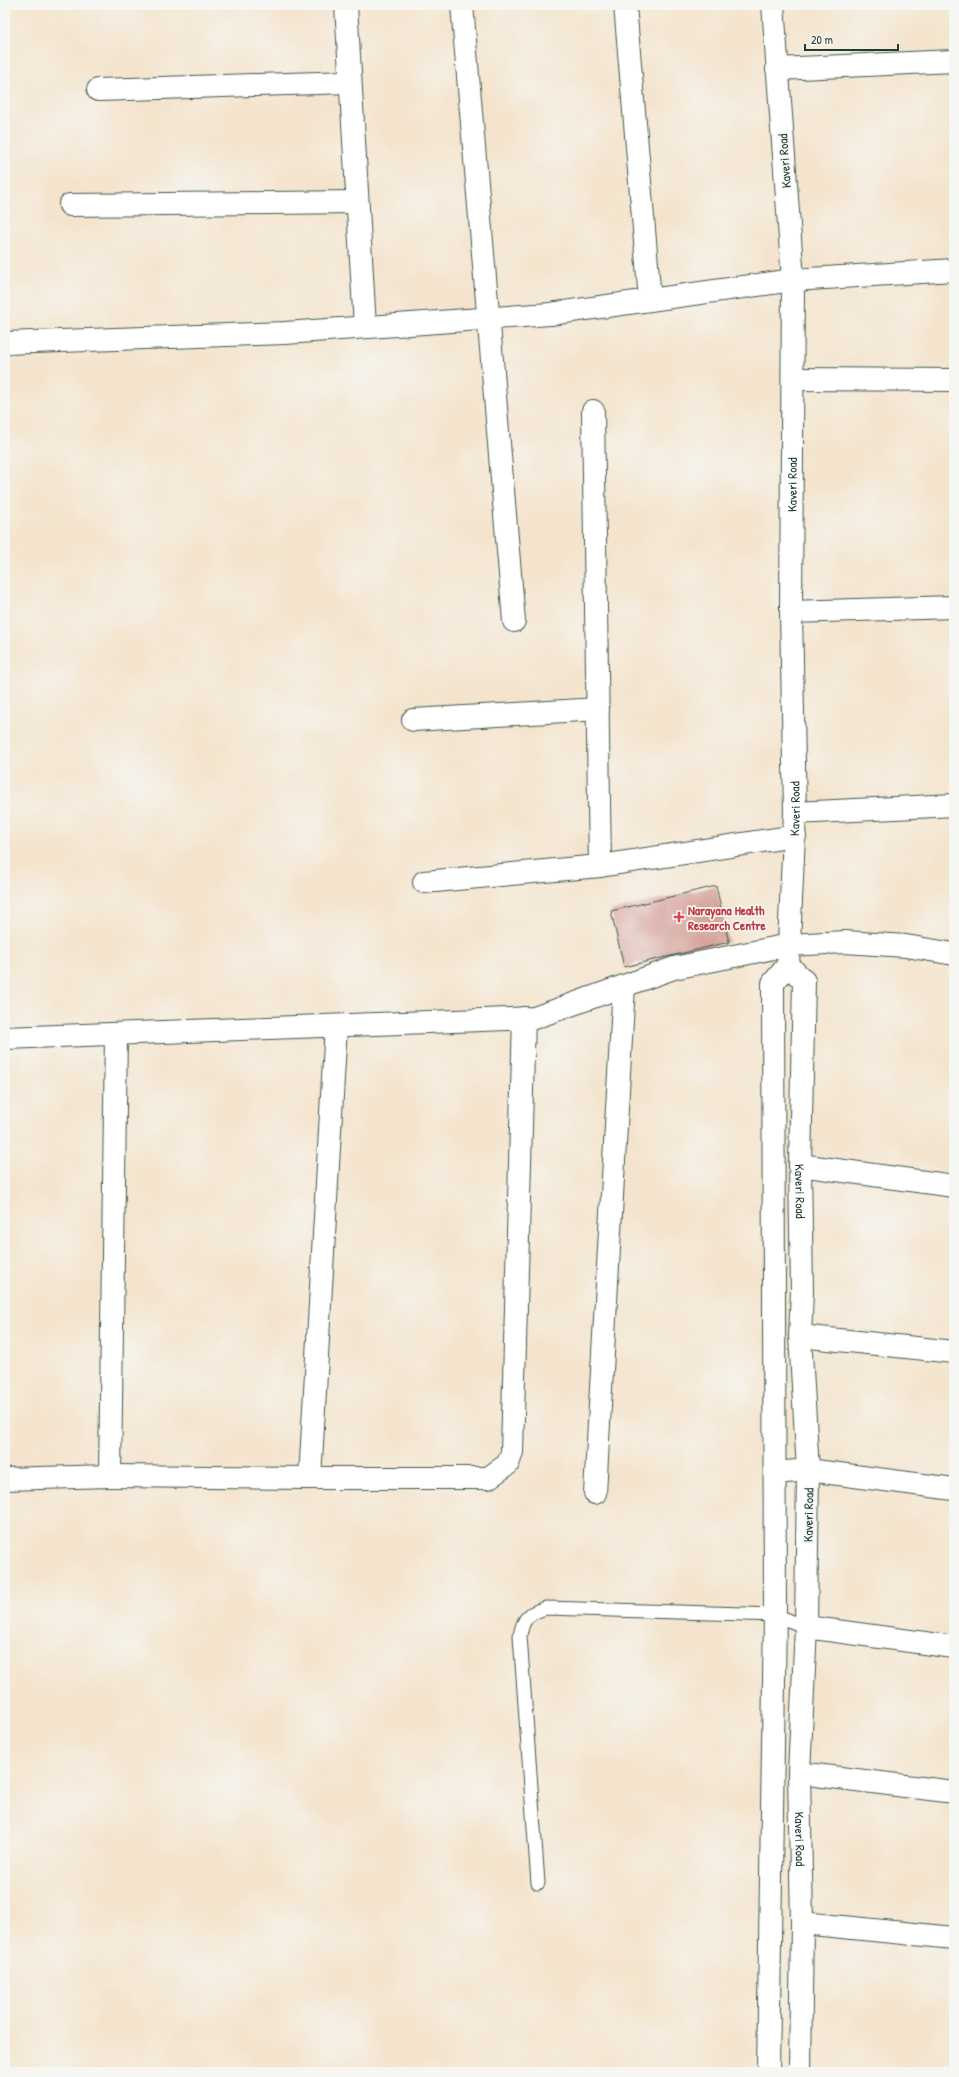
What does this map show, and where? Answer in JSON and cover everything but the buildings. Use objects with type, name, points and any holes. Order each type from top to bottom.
[{"type":"street","points":[[346,5],[365,327]]},
{"type":"street","points":[[462,5],[514,621]]},
{"type":"street","points":[[625,5],[650,300]]},
{"type":"street","name":"Kaveri Road","points":[[768,2072],[775,1615],[773,983],[789,955],[795,836],[791,612],[794,379],[793,280],[773,5]]},
{"type":"street","points":[[777,69],[954,61]]},
{"type":"street","points":[[98,90],[350,82]]},
{"type":"street","points":[[70,205],[357,202]]},
{"type":"street","points":[[5,344],[285,333],[550,314],[793,280],[954,270]]},
{"type":"street","points":[[794,379],[954,380]]},
{"type":"street","points":[[594,411],[600,866]]},
{"type":"street","points":[[791,612],[954,607]]},
{"type":"street","points":[[413,720],[598,709]]},
{"type":"street","points":[[795,813],[954,805]]},
{"type":"street","points":[[424,882],[600,866],[795,836]]},
{"type":"street","points":[[5,1038],[534,1018],[674,968],[789,955],[852,943],[906,946],[954,954]]},
{"type":"street","name":"Kaveri Road","points":[[789,955],[804,981],[800,1165],[802,1292],[800,1336],[808,1470],[806,1627],[799,1773],[802,1923],[800,2072]]},
{"type":"street","points":[[596,1494],[624,986]]},
{"type":"street","points":[[5,1479],[110,1476],[488,1478],[499,1472],[508,1464],[512,1452],[524,1018]]},
{"type":"street","points":[[310,1478],[336,1026]]},
{"type":"street","points":[[110,1476],[116,1034]]},
{"type":"street","points":[[800,1165],[954,1186]]},
{"type":"street","points":[[800,1336],[954,1352]]},
{"type":"street","points":[[775,1473],[808,1470],[954,1489]]},
{"type":"street","points":[[806,1627],[954,1647]]},
{"type":"street","points":[[799,1773],[954,1792]]},
{"type":"street","points":[[802,1923],[954,1938]]},
{"type":"lane","points":[[538,1883],[520,1636],[522,1625],[531,1612],[546,1608],[775,1615],[806,1627]]},
{"type":"place","name":"Narayana Health Research Centre","points":[[679,917]]}]
